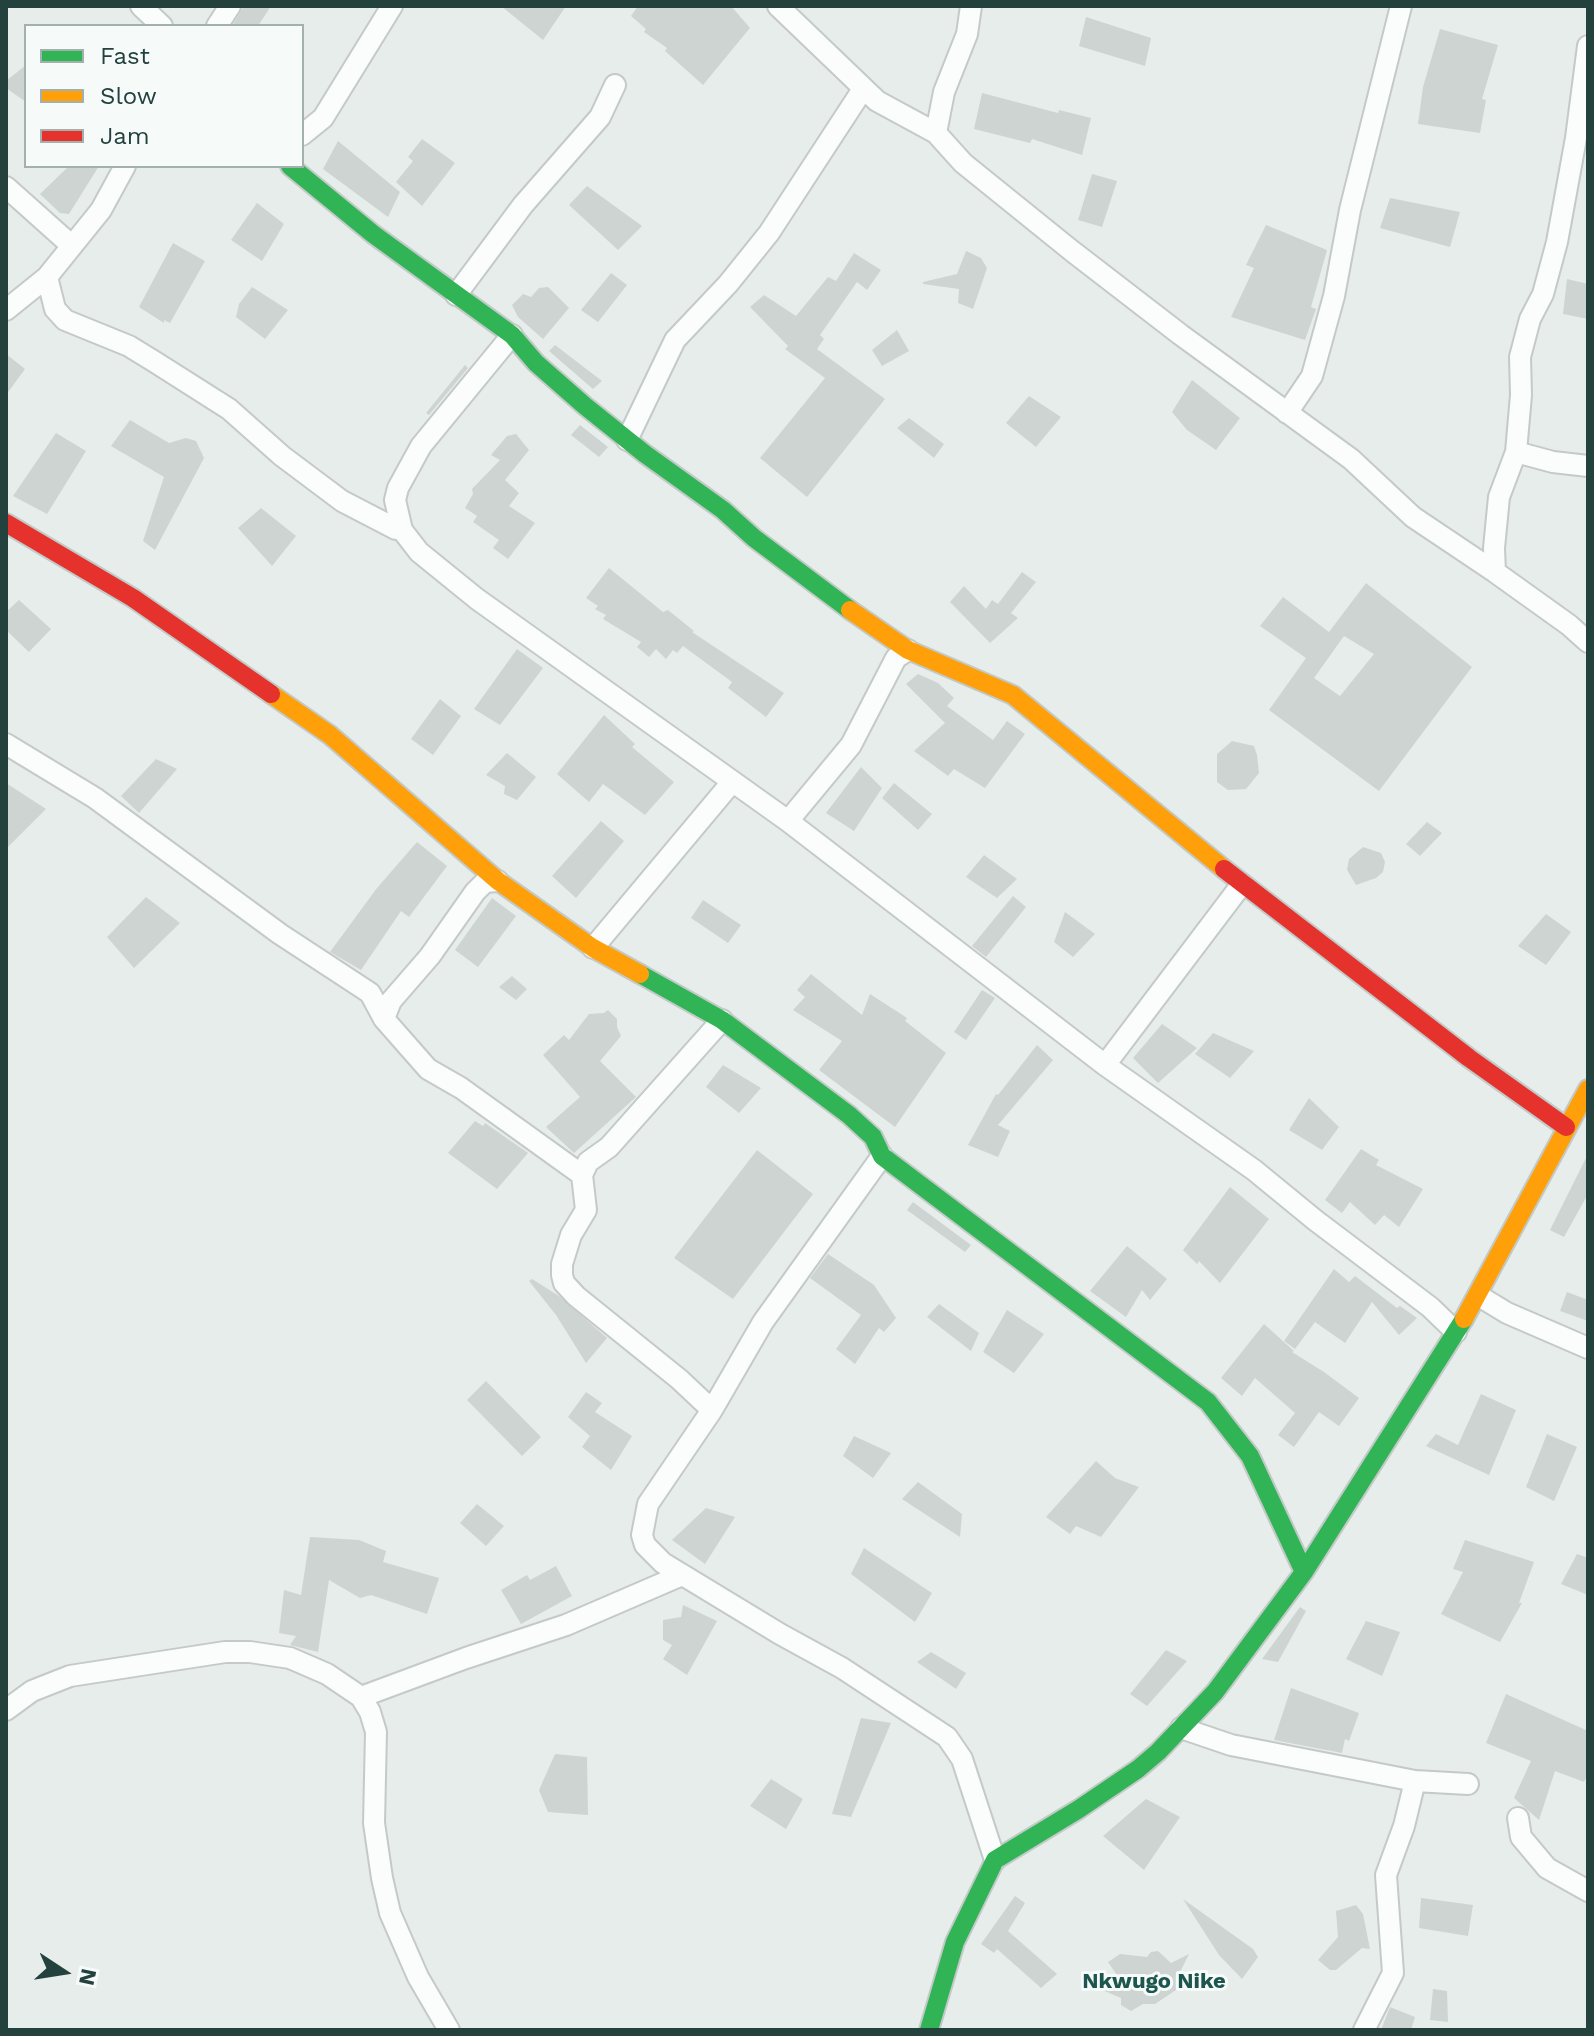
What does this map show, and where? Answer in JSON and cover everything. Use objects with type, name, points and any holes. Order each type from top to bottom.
[{"type":"street","points":[[141,6],[160,24]]},
{"type":"street","points":[[218,24],[230,6]]},
{"type":"street","points":[[304,133],[323,118],[392,6]]},
{"type":"street","points":[[778,6],[877,101],[936,133],[963,163],[1061,242],[1351,459],[1413,517],[1495,572],[1588,642]]},
{"type":"street","points":[[936,133],[944,92],[967,34],[971,6]]},
{"type":"street","points":[[1287,413],[1312,376],[1334,296],[1350,210],[1401,6]]},
{"type":"street","points":[[1495,572],[1499,497],[1516,452],[1521,395],[1520,357],[1530,319],[1543,294],[1557,242],[1576,138],[1588,46]]},
{"type":"street","points":[[456,295],[523,205],[600,117],[615,85]]},
{"type":"street","points":[[627,440],[675,340],[728,284],[769,233],[863,89]]},
{"type":"street","points":[[6,310],[47,277],[101,210],[124,168]]},
{"type":"street","points":[[292,168],[373,234],[512,335],[536,363],[627,440],[723,510],[830,597],[908,650],[1013,695],[1242,884],[1469,1058],[1566,1127]]},
{"type":"street","points":[[6,187],[71,245]]},
{"type":"street","points":[[47,277],[55,309],[65,320],[129,346],[155,362],[229,409],[282,456],[342,501],[402,530]]},
{"type":"street","points":[[512,335],[407,467],[395,500],[402,530],[419,552],[477,599],[788,821],[1105,1065],[1254,1170],[1430,1307],[1456,1332]]},
{"type":"street","points":[[1516,452],[1553,462],[1588,466]]},
{"type":"street","points":[[6,523],[133,598],[330,735],[498,881],[593,948],[722,1020],[849,1115],[873,1137],[882,1156],[1208,1402],[1250,1456],[1304,1572]]},
{"type":"street","points":[[788,821],[851,745],[896,658],[908,650]]},
{"type":"street","points":[[6,744],[95,798],[280,934],[370,993],[384,1019],[428,1069],[461,1088],[582,1175]]},
{"type":"street","points":[[593,948],[732,782]]},
{"type":"street","points":[[384,1019],[391,1001],[430,956],[475,892],[485,882],[498,881]]},
{"type":"street","points":[[1105,1065],[1242,884]]},
{"type":"street","points":[[712,1410],[576,1296],[564,1283],[562,1264],[571,1235],[586,1210],[582,1175],[588,1162],[609,1147],[722,1020]]},
{"type":"street","points":[[929,2030],[955,1942],[995,1860],[1138,1769],[1181,1728],[1243,1656],[1304,1572],[1479,1296],[1588,1089]]},
{"type":"street","points":[[882,1156],[763,1322],[712,1410],[648,1504],[642,1524],[645,1545],[663,1563],[842,1668],[947,1737],[962,1759],[995,1860]]},
{"type":"street","points":[[1479,1296],[1507,1313],[1588,1348]]},
{"type":"street","points":[[361,1697],[566,1625],[682,1575]]},
{"type":"street","points":[[6,1710],[32,1691],[70,1676],[225,1652],[290,1658],[327,1674],[361,1697],[376,1732],[374,1823],[390,1913],[418,1977],[449,2030]]},
{"type":"street","points":[[1181,1728],[1231,1745],[1415,1781],[1468,1784]]},
{"type":"street","points":[[1364,2030],[1393,1973],[1386,1875],[1404,1826],[1415,1781]]},
{"type":"street","points":[[1518,1818],[1521,1837],[1547,1868],[1588,1891]]},
{"type":"building","points":[[244,6],[271,6],[259,24],[233,24]]},
{"type":"building","points":[[501,6],[566,6],[543,40]]},
{"type":"building","points":[[638,6],[731,6],[750,28],[703,85],[665,51],[667,48],[644,32],[646,29],[631,16]]},
{"type":"building","points":[[1086,17],[1151,38],[1145,66],[1079,46]]},
{"type":"building","points":[[1440,29],[1498,45],[1482,99],[1486,100],[1480,133],[1418,124],[1423,87]]},
{"type":"building","points":[[24,67],[24,101],[6,88],[6,81]]},
{"type":"building","points":[[982,93],[1058,113],[1059,110],[1091,118],[1082,155],[1032,139],[1030,143],[974,129]]},
{"type":"building","points":[[422,139],[455,163],[422,206],[396,182],[413,161],[408,157]]},
{"type":"building","points":[[338,141],[400,192],[388,217],[323,169]]},
{"type":"building","points":[[67,168],[98,168],[69,214],[60,213],[40,194]]},
{"type":"building","points":[[1092,174],[1117,181],[1102,227],[1078,220]]},
{"type":"building","points":[[587,186],[642,226],[618,250],[569,205]]},
{"type":"building","points":[[1390,198],[1460,212],[1450,247],[1380,228]]},
{"type":"building","points":[[257,203],[284,224],[262,261],[231,240]]},
{"type":"building","points":[[1266,225],[1327,250],[1311,307],[1316,309],[1305,340],[1231,317],[1254,268],[1246,265]]},
{"type":"building","points":[[173,243],[205,261],[170,323],[164,320],[164,323],[139,307]]},
{"type":"building","points":[[966,251],[981,258],[987,268],[973,309],[958,303],[959,289],[923,284],[957,274]]},
{"type":"building","points":[[854,253],[881,270],[867,290],[857,282],[820,335],[824,339],[817,349],[885,399],[807,497],[760,458],[825,378],[785,349],[788,346],[750,307],[764,295],[796,316],[828,277],[836,281]]},
{"type":"building","points":[[611,273],[627,285],[598,322],[581,310]]},
{"type":"building","points":[[1567,279],[1588,284],[1588,319],[1563,314]]},
{"type":"building","points":[[252,287],[288,310],[265,339],[236,317],[239,304]]},
{"type":"building","points":[[548,287],[569,308],[543,339],[518,317],[512,305],[523,294],[531,297],[539,288]]},
{"type":"building","points":[[897,330],[909,351],[882,366],[872,350]]},
{"type":"building","points":[[555,345],[602,381],[593,389],[549,351]]},
{"type":"building","points":[[6,354],[25,369],[6,395]]},
{"type":"building","points":[[465,365],[468,368],[429,415],[426,413]]},
{"type":"building","points":[[1192,380],[1240,418],[1216,450],[1187,430],[1172,412]]},
{"type":"building","points":[[1029,396],[1061,417],[1036,447],[1006,423]]},
{"type":"building","points":[[909,418],[944,444],[934,458],[897,428]]},
{"type":"building","points":[[130,420],[169,443],[186,438],[196,441],[204,458],[155,550],[143,541],[164,477],[111,446]]},
{"type":"building","points":[[580,425],[608,447],[599,457],[571,435]]},
{"type":"building","points":[[56,433],[86,451],[47,514],[13,496]]},
{"type":"building","points":[[516,434],[529,450],[505,480],[519,493],[509,506],[535,523],[508,559],[493,548],[499,540],[473,522],[477,516],[465,508],[473,494],[472,489],[500,460],[491,455],[507,436]]},
{"type":"building","points":[[261,508],[296,536],[272,566],[238,528]]},
{"type":"building","points":[[609,568],[663,612],[668,610],[692,632],[784,693],[766,717],[728,688],[732,682],[683,646],[677,653],[673,650],[666,659],[656,649],[649,657],[637,647],[641,642],[603,619],[606,615],[595,609],[598,606],[586,598]]},
{"type":"building","points":[[1022,572],[1036,582],[1011,613],[1018,618],[990,643],[950,602],[964,586],[986,609],[992,600],[998,604]]},
{"type":"building","points":[[1366,583],[1472,667],[1379,791],[1269,710],[1306,658],[1260,626],[1283,597],[1329,632]],"holes":[[[1344,636],[1374,654],[1340,696],[1314,678]]]},
{"type":"building","points":[[19,600],[51,629],[29,652],[6,630],[6,612]]},
{"type":"building","points":[[517,649],[543,668],[500,725],[474,709]]},
{"type":"building","points":[[918,674],[938,683],[954,698],[947,706],[993,740],[1007,721],[1025,734],[985,788],[954,769],[948,776],[914,751],[945,723],[906,684]]},
{"type":"building","points":[[440,699],[461,716],[433,755],[411,739]]},
{"type":"building","points":[[604,715],[635,744],[632,747],[674,782],[645,815],[603,784],[589,802],[557,774]]},
{"type":"building","points":[[1232,741],[1254,746],[1257,755],[1259,773],[1246,789],[1228,790],[1217,782],[1217,754]]},
{"type":"building","points":[[507,753],[536,777],[517,800],[504,794],[505,786],[486,775]]},
{"type":"building","points":[[156,759],[177,769],[139,813],[121,796]]},
{"type":"building","points":[[861,767],[882,788],[854,831],[826,813]]},
{"type":"building","points":[[6,783],[46,809],[6,849]]},
{"type":"building","points":[[894,783],[932,814],[918,830],[882,798]]},
{"type":"building","points":[[601,821],[624,841],[576,898],[552,876]]},
{"type":"building","points":[[1427,822],[1442,833],[1420,856],[1406,844]]},
{"type":"building","points":[[417,842],[447,866],[409,917],[401,911],[361,970],[330,952],[377,888]]},
{"type":"building","points":[[1363,847],[1381,853],[1385,862],[1383,872],[1376,878],[1356,885],[1347,870],[1349,859]]},
{"type":"building","points":[[984,855],[1017,879],[997,898],[966,877]]},
{"type":"building","points":[[1013,896],[1026,907],[986,957],[972,946]]},
{"type":"building","points":[[146,897],[180,923],[134,968],[107,937]]},
{"type":"building","points":[[492,898],[516,916],[478,967],[455,950]]},
{"type":"building","points":[[703,900],[741,925],[728,943],[691,918]]},
{"type":"building","points":[[1065,912],[1095,934],[1073,957],[1054,942]]},
{"type":"building","points":[[1546,914],[1571,932],[1546,965],[1518,946]]},
{"type":"building","points":[[811,974],[862,1015],[870,994],[907,1018],[905,1021],[946,1053],[895,1127],[819,1070],[842,1041],[793,1010],[805,997],[797,990]]},
{"type":"building","points":[[512,976],[527,989],[516,1000],[499,987]]},
{"type":"building","points":[[982,990],[995,998],[966,1040],[954,1032]]},
{"type":"building","points":[[608,1010],[617,1019],[621,1036],[600,1061],[636,1097],[574,1153],[546,1127],[580,1097],[543,1055],[564,1035],[569,1040],[589,1014]]},
{"type":"building","points":[[1162,1024],[1197,1048],[1158,1083],[1133,1058]]},
{"type":"building","points":[[1213,1033],[1254,1051],[1230,1078],[1195,1054]]},
{"type":"building","points":[[1037,1045],[1053,1060],[998,1125],[1010,1131],[998,1157],[968,1145],[996,1094]]},
{"type":"building","points":[[723,1065],[761,1088],[739,1113],[706,1087]]},
{"type":"building","points":[[1309,1098],[1339,1127],[1322,1150],[1289,1130]]},
{"type":"building","points":[[475,1121],[483,1126],[485,1123],[528,1153],[497,1189],[448,1153]]},
{"type":"building","points":[[1361,1149],[1379,1160],[1376,1165],[1423,1189],[1399,1227],[1384,1215],[1375,1225],[1350,1202],[1342,1213],[1325,1200]]},
{"type":"building","points":[[757,1150],[813,1194],[733,1299],[674,1258]]},
{"type":"building","points":[[1588,1154],[1588,1194],[1564,1237],[1550,1230]]},
{"type":"building","points":[[1230,1187],[1269,1219],[1220,1283],[1199,1261],[1197,1264],[1183,1250]]},
{"type":"building","points":[[913,1202],[971,1245],[965,1252],[907,1210]]},
{"type":"building","points":[[1127,1246],[1167,1279],[1150,1300],[1142,1290],[1126,1317],[1090,1291]]},
{"type":"building","points":[[828,1254],[874,1285],[896,1318],[884,1332],[879,1328],[855,1364],[836,1349],[861,1315],[810,1278]]},
{"type":"building","points":[[1334,1269],[1349,1282],[1355,1276],[1397,1308],[1400,1306],[1417,1318],[1399,1335],[1372,1302],[1345,1343],[1315,1322],[1295,1349],[1284,1341]]},
{"type":"building","points":[[532,1279],[559,1296],[607,1338],[586,1363],[556,1315],[529,1281]]},
{"type":"building","points":[[1567,1292],[1588,1300],[1588,1321],[1560,1311]]},
{"type":"building","points":[[939,1304],[979,1333],[971,1351],[927,1317]]},
{"type":"building","points":[[1007,1310],[1044,1334],[1014,1373],[983,1352]]},
{"type":"building","points":[[1264,1324],[1292,1352],[1359,1398],[1339,1426],[1319,1412],[1294,1447],[1278,1435],[1295,1413],[1255,1378],[1242,1396],[1221,1378]]},
{"type":"building","points":[[486,1381],[541,1437],[522,1456],[467,1400]]},
{"type":"building","points":[[586,1392],[602,1403],[595,1412],[632,1436],[611,1470],[582,1447],[590,1436],[568,1417]]},
{"type":"building","points":[[1481,1394],[1516,1410],[1489,1475],[1426,1446],[1436,1434],[1458,1445]]},
{"type":"building","points":[[1547,1434],[1577,1447],[1554,1501],[1526,1487]]},
{"type":"building","points":[[854,1436],[891,1453],[873,1478],[843,1456]]},
{"type":"building","points":[[1096,1461],[1115,1478],[1139,1487],[1101,1537],[1076,1526],[1070,1534],[1046,1517]]},
{"type":"building","points":[[918,1482],[962,1514],[960,1537],[902,1499]]},
{"type":"building","points":[[477,1504],[504,1526],[486,1546],[460,1523]]},
{"type":"building","points":[[706,1508],[735,1517],[705,1564],[672,1540]]},
{"type":"building","points":[[310,1537],[359,1540],[386,1551],[383,1562],[439,1578],[427,1614],[371,1595],[360,1598],[329,1580],[318,1652],[290,1645],[296,1636],[279,1633],[284,1590],[301,1595]]},
{"type":"building","points":[[1465,1540],[1534,1562],[1519,1603],[1522,1603],[1500,1642],[1441,1614],[1463,1572],[1453,1569]]},
{"type":"building","points":[[864,1548],[932,1593],[915,1622],[851,1574]]},
{"type":"building","points":[[1577,1554],[1588,1558],[1588,1595],[1561,1584]]},
{"type":"building","points":[[556,1566],[572,1596],[521,1624],[501,1590],[527,1575],[530,1580]]},
{"type":"building","points":[[683,1605],[717,1621],[687,1675],[663,1659],[672,1645],[663,1640],[663,1620],[681,1617]]},
{"type":"building","points":[[1300,1607],[1306,1611],[1278,1662],[1262,1659]]},
{"type":"building","points":[[1366,1621],[1400,1632],[1382,1676],[1346,1659]]},
{"type":"building","points":[[1166,1650],[1187,1661],[1147,1706],[1130,1694]]},
{"type":"building","points":[[931,1652],[966,1673],[956,1689],[917,1662]]},
{"type":"building","points":[[1291,1688],[1359,1713],[1349,1741],[1345,1739],[1342,1753],[1274,1740]]},
{"type":"building","points":[[1506,1694],[1588,1731],[1588,1774],[1584,1782],[1555,1771],[1539,1820],[1514,1798],[1531,1761],[1486,1743]]},
{"type":"building","points":[[861,1718],[891,1723],[851,1817],[832,1814]]},
{"type":"building","points":[[555,1754],[587,1757],[588,1815],[548,1812],[539,1790]]},
{"type":"building","points":[[771,1779],[803,1799],[786,1829],[750,1806]]},
{"type":"building","points":[[1146,1799],[1180,1817],[1144,1870],[1103,1836]]},
{"type":"building","points":[[1015,1896],[1025,1903],[1008,1931],[1057,1974],[1041,1988],[997,1949],[994,1953],[981,1944]]},
{"type":"building","points":[[1421,1898],[1473,1905],[1468,1936],[1419,1928]]},
{"type":"building","points":[[1183,1899],[1253,1949],[1258,1957],[1242,1979],[1219,1955]]},
{"type":"building","points":[[1356,1905],[1363,1914],[1370,1949],[1362,1948],[1336,1970],[1330,1970],[1318,1960],[1338,1937],[1336,1911]]},
{"type":"building","points":[[1158,1951],[1171,1963],[1189,1954],[1177,1978],[1179,1988],[1155,2004],[1143,2004],[1131,2011],[1121,2005],[1121,1998],[1100,1989],[1121,1981],[1108,1962],[1120,1954],[1147,1957],[1151,1952]]},
{"type":"building","points":[[1433,1989],[1447,1991],[1448,2022],[1430,2020]]},
{"type":"building","points":[[1390,2007],[1415,2017],[1411,2030],[1381,2030]]},
{"type":"traffic: fast","points":[[292,168],[373,234],[512,335],[536,363],[585,406],[850,610]]},
{"type":"traffic: fast","points":[[640,974],[722,1020],[849,1115],[873,1137],[882,1156],[1208,1402],[1250,1456],[1304,1572]]},
{"type":"traffic: fast","points":[[929,2030],[955,1942],[995,1860],[1138,1769],[1215,1692],[1304,1572],[1464,1319]]},
{"type":"traffic: slow","points":[[850,610],[908,650],[1013,695],[1224,869]]},
{"type":"traffic: slow","points":[[271,694],[330,735],[498,881],[593,948],[640,974]]},
{"type":"traffic: slow","points":[[1464,1319],[1588,1089]]},
{"type":"traffic: jam","points":[[6,523],[133,598],[271,694]]},
{"type":"traffic: jam","points":[[1224,869],[1469,1058],[1566,1127]]},
{"type":"district","name":"Nkwugo Nike","points":[[1154,1982]]}]
